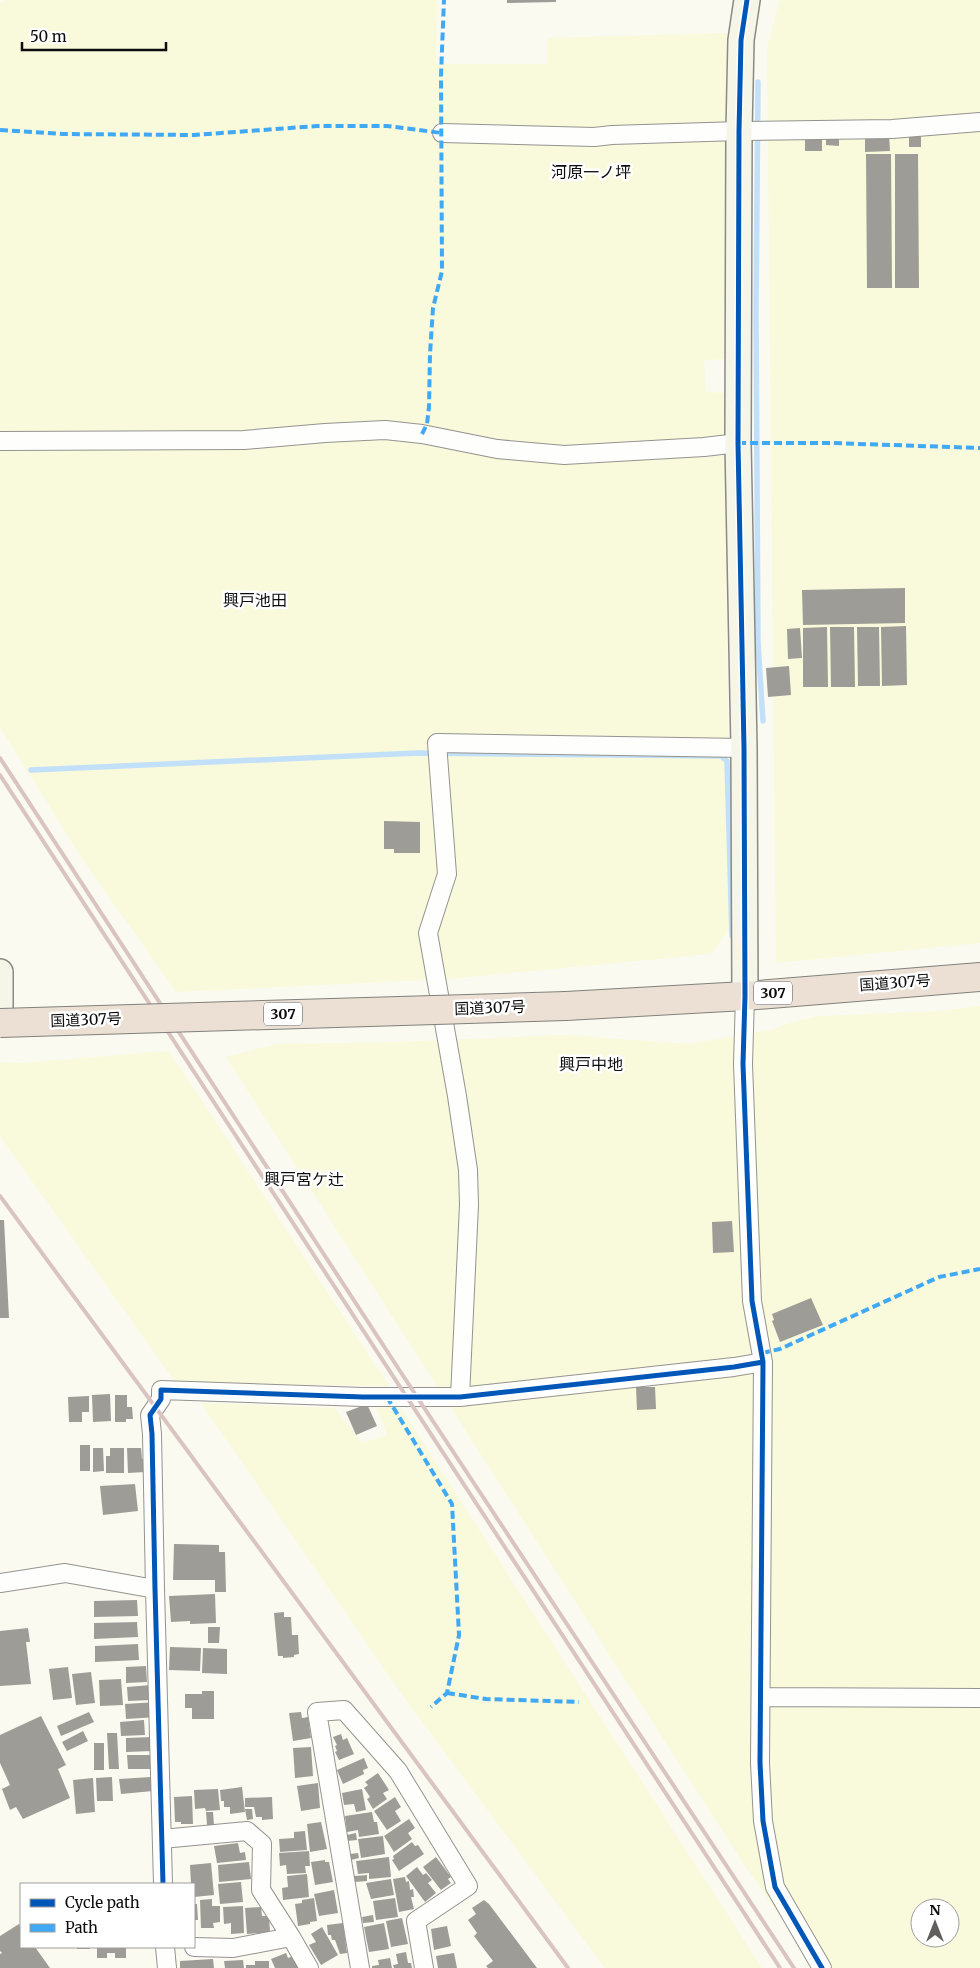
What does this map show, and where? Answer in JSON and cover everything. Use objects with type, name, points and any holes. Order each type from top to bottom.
[{"type":"highway","name":"国道307号","points":[[0,1023],[566,1006],[745,996],[980,977]]},
{"type":"street","points":[[747,0],[741,40],[739,131],[738,443],[744,748],[745,996],[743,1064],[752,1301],[763,1362],[762,1697],[760,1763],[763,1821],[775,1887],[822,1968]]},
{"type":"street","points":[[442,133],[594,137],[739,131],[892,129],[980,122]]},
{"type":"street","points":[[0,441],[244,440],[324,432],[385,430],[422,434],[497,449],[564,455],[704,448],[738,443]]},
{"type":"street","points":[[460,1397],[469,1196],[468,1170],[457,1096],[428,933],[447,874],[437,743],[744,748]]},
{"type":"street","points":[[0,972],[0,1023]]},
{"type":"street","points":[[163,1883],[150,1415],[161,1399],[161,1390],[363,1397],[460,1397],[734,1367],[763,1362]]},
{"type":"street","points":[[0,1584],[65,1573],[154,1589]]},
{"type":"street","points":[[762,1697],[980,1698]]},
{"type":"street","points":[[360,1968],[317,1712],[344,1710],[398,1771],[468,1886],[416,1921],[424,1968]]},
{"type":"street","points":[[162,1838],[247,1830],[262,1844],[261,1890],[292,1937],[309,1968]]},
{"type":"street","points":[[195,1947],[234,1948],[292,1937]]},
{"type":"street","points":[[165,1948],[167,1968]]},
{"type":"green space","points":[[6,0],[437,0],[436,64],[547,64],[547,38],[727,33],[726,359],[704,360],[706,392],[725,393],[730,928],[711,954],[448,979],[176,992],[83,860],[0,727],[0,2]]},
{"type":"green space","points":[[780,0],[980,0],[980,943],[776,963],[767,48]]},
{"type":"green space","points":[[980,1006],[980,1968],[816,1968],[745,1866],[226,1057],[277,1044],[398,1042],[563,1035],[690,1044],[774,1029],[819,1016],[939,1011]]},
{"type":"green space","points":[[169,1051],[389,1386],[176,1383],[0,1136],[0,1062],[25,1063]]},
{"type":"green space","points":[[201,1403],[335,1408],[362,1443],[387,1435],[377,1408],[398,1404],[762,1968],[605,1968],[405,1699]]},
{"type":"building","points":[[507,0],[556,0],[556,2],[507,3]]},
{"type":"building","points":[[889,134],[890,151],[865,152],[865,135]]},
{"type":"building","points":[[909,135],[921,135],[921,147],[909,147]]},
{"type":"building","points":[[805,137],[822,137],[822,151],[805,151]]},
{"type":"building","points":[[826,137],[839,137],[839,146],[826,145]]},
{"type":"building","points":[[866,154],[891,154],[892,288],[867,288]]},
{"type":"building","points":[[895,154],[918,154],[919,288],[895,288]]},
{"type":"building","points":[[905,588],[905,623],[803,625],[802,590]]},
{"type":"building","points":[[906,626],[907,685],[882,686],[881,627]]},
{"type":"building","points":[[827,627],[828,687],[803,687],[803,628]]},
{"type":"building","points":[[830,627],[854,627],[855,687],[831,687]]},
{"type":"building","points":[[857,627],[879,627],[880,686],[858,686]]},
{"type":"building","points":[[800,628],[802,658],[788,659],[787,629]]},
{"type":"building","points":[[789,666],[791,695],[768,697],[766,668]]},
{"type":"building","points":[[384,821],[420,822],[420,853],[394,853],[394,849],[384,849]]},
{"type":"building","points":[[0,1220],[4,1220],[9,1318],[0,1318]]},
{"type":"building","points":[[732,1221],[734,1252],[713,1253],[712,1222]]},
{"type":"building","points":[[811,1298],[823,1325],[780,1342],[772,1321],[774,1320],[772,1314]]},
{"type":"building","points":[[636,1387],[655,1387],[656,1409],[637,1410]]},
{"type":"building","points":[[110,1394],[111,1421],[93,1422],[92,1395]]},
{"type":"building","points":[[115,1395],[127,1395],[127,1407],[132,1407],[133,1419],[126,1419],[126,1422],[115,1422]]},
{"type":"building","points":[[89,1396],[89,1412],[82,1412],[82,1422],[69,1422],[68,1397]]},
{"type":"building","points":[[367,1404],[377,1426],[356,1435],[346,1412]]},
{"type":"building","points":[[80,1445],[90,1445],[90,1471],[80,1471]]},
{"type":"building","points":[[93,1448],[103,1448],[104,1471],[93,1472]]},
{"type":"building","points":[[110,1448],[124,1448],[124,1473],[106,1473],[106,1456],[110,1456]]},
{"type":"building","points":[[127,1448],[141,1448],[142,1459],[145,1459],[145,1472],[128,1473]]},
{"type":"building","points":[[135,1484],[138,1511],[103,1515],[100,1486]]},
{"type":"building","points":[[174,1544],[219,1545],[219,1552],[225,1552],[226,1592],[215,1592],[215,1580],[173,1580]]},
{"type":"building","points":[[215,1594],[216,1623],[190,1624],[190,1621],[171,1622],[169,1596]]},
{"type":"building","points":[[137,1600],[138,1616],[94,1617],[94,1601]]},
{"type":"building","points":[[284,1612],[284,1617],[291,1617],[292,1635],[298,1635],[299,1654],[294,1655],[294,1657],[283,1658],[283,1656],[278,1656],[274,1613]]},
{"type":"building","points":[[137,1622],[138,1637],[94,1639],[94,1623]]},
{"type":"building","points":[[208,1627],[220,1627],[219,1643],[208,1643]]},
{"type":"building","points":[[28,1628],[30,1642],[26,1642],[31,1684],[0,1686],[0,1631]]},
{"type":"building","points":[[138,1644],[139,1660],[95,1662],[95,1646]]},
{"type":"building","points":[[170,1647],[201,1648],[200,1671],[169,1670]]},
{"type":"building","points":[[203,1648],[227,1649],[227,1674],[202,1673]]},
{"type":"building","points":[[146,1666],[147,1682],[126,1683],[126,1667]]},
{"type":"building","points":[[68,1667],[72,1698],[53,1700],[49,1669]]},
{"type":"building","points":[[91,1672],[95,1703],[76,1705],[72,1674]]},
{"type":"building","points":[[121,1679],[123,1705],[100,1706],[99,1680]]},
{"type":"building","points":[[151,1685],[152,1700],[128,1701],[127,1687]]},
{"type":"building","points":[[202,1691],[214,1691],[214,1719],[192,1719],[192,1708],[185,1708],[185,1694],[202,1694]]},
{"type":"building","points":[[157,1702],[158,1717],[126,1719],[125,1704]]},
{"type":"building","points":[[89,1712],[94,1722],[61,1736],[57,1726]]},
{"type":"building","points":[[301,1712],[302,1718],[308,1717],[311,1738],[293,1741],[289,1713]]},
{"type":"building","points":[[41,1716],[66,1765],[58,1769],[70,1798],[23,1819],[16,1807],[10,1810],[2,1789],[10,1785],[0,1763],[0,1735]]},
{"type":"building","points":[[144,1720],[145,1735],[121,1736],[120,1722]]},
{"type":"building","points":[[83,1731],[88,1741],[67,1751],[62,1742]]},
{"type":"building","points":[[107,1733],[117,1733],[119,1769],[109,1769]]},
{"type":"building","points":[[341,1734],[343,1740],[347,1738],[354,1754],[339,1760],[335,1752],[337,1751],[335,1746],[337,1745],[333,1737]]},
{"type":"building","points":[[152,1737],[153,1751],[126,1752],[126,1738]]},
{"type":"building","points":[[94,1743],[104,1743],[104,1770],[94,1770]]},
{"type":"building","points":[[311,1747],[313,1776],[295,1778],[293,1748]]},
{"type":"building","points":[[127,1755],[154,1755],[154,1769],[128,1769]]},
{"type":"building","points":[[364,1758],[368,1768],[363,1770],[364,1774],[343,1784],[337,1770]]},
{"type":"building","points":[[378,1773],[389,1790],[383,1793],[387,1799],[373,1809],[367,1799],[370,1797],[364,1788],[368,1785],[365,1782]]},
{"type":"building","points":[[112,1777],[113,1801],[97,1801],[96,1778]]},
{"type":"building","points":[[151,1777],[153,1791],[121,1794],[119,1779]]},
{"type":"building","points":[[93,1778],[95,1812],[76,1814],[73,1780]]},
{"type":"building","points":[[318,1783],[320,1808],[301,1811],[297,1786]]},
{"type":"building","points":[[242,1787],[245,1812],[230,1814],[230,1807],[224,1807],[224,1801],[221,1801],[220,1790]]},
{"type":"building","points":[[218,1789],[220,1810],[206,1811],[205,1808],[195,1809],[194,1790]]},
{"type":"building","points":[[362,1789],[366,1810],[356,1812],[354,1804],[344,1805],[342,1793]]},
{"type":"building","points":[[192,1796],[193,1824],[175,1822],[174,1797]]},
{"type":"building","points":[[272,1797],[273,1819],[262,1820],[262,1817],[256,1817],[254,1807],[245,1807],[245,1798]]},
{"type":"building","points":[[395,1797],[401,1807],[395,1811],[401,1821],[387,1830],[374,1811]]},
{"type":"building","points":[[245,1809],[252,1809],[253,1819],[247,1820]]},
{"type":"building","points":[[206,1812],[213,1812],[214,1825],[207,1825]]},
{"type":"building","points":[[372,1812],[374,1822],[377,1822],[379,1834],[359,1837],[358,1830],[347,1832],[345,1816]]},
{"type":"building","points":[[409,1819],[415,1828],[408,1833],[412,1839],[394,1852],[384,1836]]},
{"type":"building","points":[[321,1822],[327,1849],[310,1852],[307,1824]]},
{"type":"building","points":[[305,1831],[307,1850],[280,1852],[279,1839],[294,1838],[294,1832]]},
{"type":"building","points":[[356,1833],[357,1840],[347,1841],[347,1835]]},
{"type":"building","points":[[383,1836],[385,1854],[361,1858],[358,1839]]},
{"type":"building","points":[[412,1842],[415,1846],[418,1845],[424,1854],[399,1871],[392,1860],[394,1859],[393,1856]]},
{"type":"building","points":[[238,1843],[240,1853],[245,1852],[246,1860],[217,1863],[214,1846]]},
{"type":"building","points":[[309,1851],[310,1866],[305,1866],[306,1873],[287,1874],[286,1865],[280,1866],[279,1853]]},
{"type":"building","points":[[358,1853],[359,1858],[351,1860],[350,1854]]},
{"type":"building","points":[[389,1857],[391,1877],[369,1879],[369,1873],[358,1874],[356,1861]]},
{"type":"building","points":[[436,1857],[451,1877],[448,1879],[451,1883],[441,1890],[423,1867]]},
{"type":"building","points":[[325,1860],[325,1862],[329,1862],[333,1882],[315,1885],[311,1862]]},
{"type":"building","points":[[249,1862],[251,1879],[219,1882],[218,1865]]},
{"type":"building","points":[[211,1863],[214,1895],[195,1897],[195,1883],[191,1883],[190,1865]]},
{"type":"building","points":[[417,1867],[423,1875],[426,1873],[432,1880],[428,1883],[436,1893],[425,1902],[406,1876]]},
{"type":"building","points":[[307,1874],[309,1897],[283,1900],[282,1888],[288,1887],[287,1876]]},
{"type":"building","points":[[367,1875],[367,1881],[355,1882],[354,1876]]},
{"type":"building","points":[[405,1877],[406,1882],[409,1881],[410,1890],[413,1889],[414,1897],[411,1897],[414,1909],[399,1912],[393,1879]]},
{"type":"building","points":[[391,1879],[394,1895],[371,1899],[366,1883]]},
{"type":"building","points":[[241,1882],[243,1902],[220,1904],[218,1884]]},
{"type":"building","points":[[334,1890],[338,1913],[319,1916],[314,1894]]},
{"type":"building","points":[[314,1898],[317,1921],[298,1926],[295,1904],[302,1903],[302,1900]]},
{"type":"building","points":[[395,1898],[398,1917],[376,1920],[373,1901]]},
{"type":"building","points":[[212,1899],[212,1906],[220,1906],[220,1922],[213,1923],[214,1928],[201,1928],[200,1900]]},
{"type":"building","points":[[484,1900],[537,1968],[488,1968],[486,1966],[493,1961],[474,1936],[477,1933],[468,1920],[476,1914],[472,1908]]},
{"type":"building","points":[[195,1904],[197,1904],[198,1920],[195,1920]]},
{"type":"building","points":[[243,1906],[244,1933],[231,1934],[231,1923],[224,1924],[223,1907]]},
{"type":"building","points":[[261,1907],[262,1916],[269,1916],[270,1932],[247,1934],[245,1908]]},
{"type":"building","points":[[373,1915],[374,1922],[363,1923],[362,1917]]},
{"type":"building","points":[[402,1918],[408,1944],[391,1947],[386,1921]]},
{"type":"building","points":[[343,1923],[347,1953],[340,1954],[335,1940],[332,1940],[331,1935],[328,1935],[327,1925]]},
{"type":"building","points":[[384,1923],[389,1949],[369,1952],[364,1927]]},
{"type":"building","points":[[19,1924],[20,1948],[36,1948],[50,1968],[0,1968],[0,1954],[2,1953],[0,1951],[0,1936]]},
{"type":"building","points":[[447,1926],[451,1946],[434,1950],[431,1929]]},
{"type":"building","points":[[322,1927],[338,1955],[321,1965],[309,1945],[316,1942],[311,1934]]},
{"type":"building","points":[[97,1948],[126,1948],[126,1958],[115,1958],[115,1953],[107,1953],[107,1958],[97,1958]]},
{"type":"building","points":[[406,1952],[408,1963],[411,1963],[412,1968],[394,1968],[393,1965],[398,1964],[396,1954]]},
{"type":"building","points":[[286,1953],[288,1958],[293,1956],[298,1968],[275,1968],[271,1959]]},
{"type":"building","points":[[454,1953],[457,1968],[438,1968],[436,1956]]},
{"type":"building","points":[[390,1958],[392,1968],[372,1968],[372,1966],[379,1965],[378,1960]]},
{"type":"building","points":[[213,1959],[214,1968],[180,1968],[180,1961]]},
{"type":"building","points":[[243,1960],[244,1968],[225,1968],[224,1961]]},
{"type":"building","points":[[255,1961],[269,1961],[269,1968],[246,1968],[246,1965],[255,1965]]},
{"type":"waterway","points":[[758,82],[756,314],[758,643],[763,721]]},
{"type":"waterway","points":[[31,770],[418,753],[721,756],[727,761],[732,936]]},
{"type":"railway","points":[[0,758],[417,1397],[794,1968]]},
{"type":"railway","points":[[0,775],[780,1968]]},
{"type":"railway","points":[[0,1196],[568,1968]]},
{"type":"marked path","points":[[422,434],[427,424],[429,407],[433,308],[442,271],[441,75],[444,0]]},
{"type":"marked path","points":[[0,130],[63,134],[194,135],[317,126],[387,126],[442,133]]},
{"type":"marked path","points":[[738,443],[832,443],[980,448]]},
{"type":"marked path","points":[[762,1353],[780,1349],[939,1277],[980,1269]]},
{"type":"marked path","points":[[387,1397],[452,1504],[459,1635],[447,1693],[431,1707]]},
{"type":"marked path","points":[[447,1693],[486,1699],[579,1702]]},
{"type":"cycle path","points":[[747,0],[741,40],[739,131],[738,443],[744,748],[745,996],[743,1064],[752,1301],[763,1362],[760,1763],[763,1821],[775,1887],[822,1968]]},
{"type":"cycle path","points":[[163,1883],[150,1415],[161,1399],[161,1390],[363,1397],[460,1397],[734,1367],[763,1362]]},
{"type":"district","name":"河原一ノ坪","points":[[591,172]]},
{"type":"district","name":"興戸池田","points":[[255,600]]},
{"type":"district","name":"興戸中地","points":[[591,1064]]},
{"type":"district","name":"興戸宮ケ辻","points":[[304,1179]]}]
